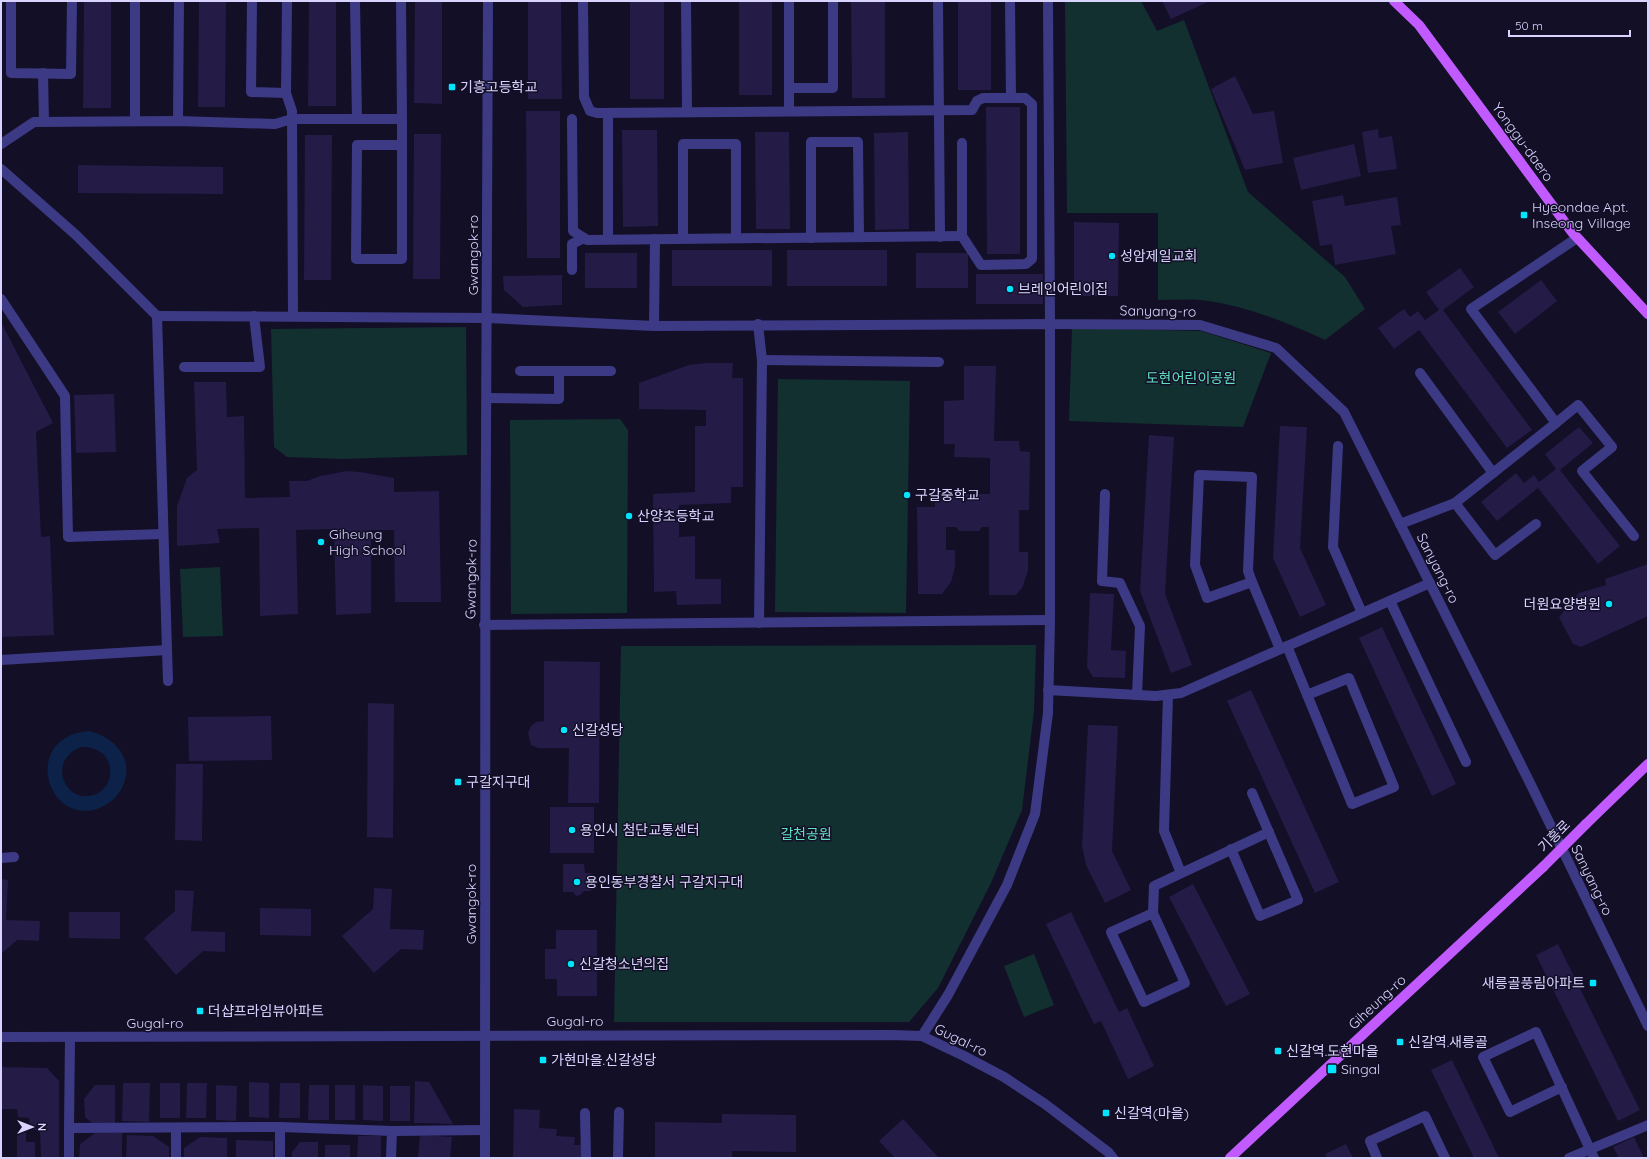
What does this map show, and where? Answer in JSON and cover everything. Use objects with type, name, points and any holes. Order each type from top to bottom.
[{"type":"main road","name":"Yonggu-daero","points":[[1394,1],[1419,25],[1577,238],[1648,314]]},
{"type":"main road","name":"기흥로","points":[[1543,868],[1648,764]]},
{"type":"main road","name":"Giheung-ro","points":[[1230,1158],[1543,868]]},
{"type":"street","points":[[11,1],[11,73],[71,74],[72,1]]},
{"type":"street","points":[[135,1],[135,121]]},
{"type":"street","points":[[178,121],[179,1]]},
{"type":"street","points":[[252,1],[251,92],[286,93]]},
{"type":"street","points":[[287,1],[286,93],[292,111],[293,316]]},
{"type":"street","points":[[355,1],[357,119]]},
{"type":"street","points":[[401,1],[402,119],[402,145],[402,259],[356,259],[357,145],[402,145]]},
{"type":"street","name":"Gwangok-ro","points":[[485,1158],[484,625],[487,398],[488,1]]},
{"type":"street","points":[[583,1],[584,97],[590,111],[608,113],[972,110],[977,101],[983,98],[1024,98],[1032,104],[1032,259],[1026,264],[981,265],[962,236],[962,143]]},
{"type":"street","points":[[686,1],[687,112]]},
{"type":"street","points":[[789,1],[789,111]]},
{"type":"street","points":[[789,88],[833,88],[833,1]]},
{"type":"street","points":[[938,1],[940,236]]},
{"type":"street","points":[[1010,1],[1011,98]]},
{"type":"street","points":[[922,1036],[948,995],[1007,885],[1035,814],[1048,713],[1050,620],[1050,324],[1048,1]]},
{"type":"street","points":[[43,73],[44,122]]},
{"type":"street","points":[[608,113],[608,239]]},
{"type":"street","points":[[572,118],[573,231],[587,240],[962,236]]},
{"type":"street","points":[[1,144],[34,122],[178,121],[274,124],[292,119],[402,119]]},
{"type":"street","points":[[811,238],[811,142],[858,142],[859,237]]},
{"type":"street","points":[[683,238],[683,144],[736,144],[736,238]]},
{"type":"street","points":[[1,169],[76,235],[157,316],[168,681]]},
{"type":"street","points":[[572,270],[572,244],[584,238]]},
{"type":"street","points":[[1556,423],[1471,309],[1577,238]]},
{"type":"street","points":[[654,326],[655,239]]},
{"type":"street","points":[[1,299],[65,396],[68,537],[163,534]]},
{"type":"street","name":"Sanyang-ro","points":[[157,316],[487,318],[654,326],[758,324],[1200,325],[1276,348],[1344,412],[1648,1026]]},
{"type":"street","points":[[184,367],[260,367],[254,316]]},
{"type":"street","points":[[758,324],[762,360],[759,623]]},
{"type":"street","points":[[762,360],[939,362]]},
{"type":"street","points":[[520,372],[611,372]]},
{"type":"street","points":[[487,398],[559,399],[559,372]]},
{"type":"street","points":[[1420,373],[1493,473]]},
{"type":"street","points":[[1400,524],[1455,503],[1578,405],[1612,447],[1582,471],[1634,536]]},
{"type":"street","points":[[1338,446],[1333,547],[1362,613]]},
{"type":"street","points":[[1252,582],[1207,598],[1195,565],[1199,475],[1252,477],[1248,571],[1307,695],[1352,804],[1394,787],[1349,678],[1307,695]]},
{"type":"street","points":[[1105,494],[1102,581],[1120,583],[1140,626],[1137,695]]},
{"type":"street","points":[[1455,503],[1495,555],[1536,524]]},
{"type":"street","points":[[1048,690],[1137,695],[1168,695],[1181,693],[1430,583]]},
{"type":"street","points":[[1390,601],[1466,762]]},
{"type":"street","points":[[484,625],[1050,620]]},
{"type":"street","points":[[1,660],[167,650]]},
{"type":"street","points":[[1168,695],[1164,831],[1181,873]]},
{"type":"street","points":[[1231,849],[1260,916],[1298,900],[1252,792]]},
{"type":"street","points":[[1153,913],[1111,932],[1144,1002],[1185,983],[1153,913],[1154,886],[1269,832]]},
{"type":"street","points":[[1,858],[14,857]]},
{"type":"street","points":[[1562,1087],[1510,1112],[1483,1057],[1536,1032],[1562,1087],[1592,1153]]},
{"type":"street","name":"Gugal-ro","points":[[1,1037],[70,1038],[485,1035],[922,1036],[1004,1077],[1045,1104],[1108,1152],[1113,1158]]},
{"type":"street","points":[[69,1158],[70,1038]]},
{"type":"street","points":[[618,1158],[620,1112]]},
{"type":"street","points":[[585,1113],[586,1158]]},
{"type":"street","points":[[1378,1158],[1370,1141],[1425,1116],[1445,1158]]},
{"type":"street","points":[[1569,1158],[1592,1153],[1648,1125]]},
{"type":"street","points":[[69,1128],[280,1127],[392,1131],[485,1130]]},
{"type":"street","points":[[280,1127],[280,1158]]},
{"type":"street","points":[[176,1128],[176,1158]]},
{"type":"street","points":[[391,1158],[392,1131]]},
{"type":"green space","points":[[1065,1],[1141,1],[1157,31],[1184,20],[1248,192],[1345,277],[1365,309],[1325,340],[1264,315],[1217,302],[1201,300],[1158,300],[1158,213],[1067,213]]},
{"type":"green space","points":[[466,327],[467,455],[342,459],[287,457],[274,447],[271,329]]},
{"type":"green space","name":"도현어린이공원","points":[[1072,328],[1201,331],[1271,353],[1243,427],[1069,421]]},
{"type":"green space","points":[[778,379],[910,381],[906,613],[775,612]]},
{"type":"green space","points":[[620,419],[628,430],[627,613],[511,614],[510,420]]},
{"type":"green space","points":[[220,567],[223,636],[183,637],[180,569]]},
{"type":"green space","name":"갈천공원","points":[[1036,645],[1034,711],[1022,810],[991,883],[938,988],[909,1022],[614,1022],[621,646]]},
{"type":"green space","points":[[1034,954],[1054,1005],[1024,1017],[1004,966]]},
{"type":"water","points":[[89,731],[107,738],[115,744],[120,751],[125,759],[126,778],[118,795],[112,801],[97,809],[79,810],[65,804],[54,793],[48,778],[48,763],[54,748],[68,737]],"holes":[[[81,747],[93,748],[102,753],[109,762],[110,768],[109,779],[106,786],[100,792],[89,796],[79,795],[70,790],[62,773],[64,763],[70,754]]]},
{"type":"building","points":[[84,1],[111,1],[111,108],[83,108]]},
{"type":"building","points":[[199,1],[226,1],[225,107],[198,107]]},
{"type":"building","points":[[309,1],[336,1],[336,106],[308,106]]},
{"type":"building","points":[[415,1],[442,1],[442,104],[414,103]]},
{"type":"building","points":[[528,1],[561,1],[562,99],[528,99]]},
{"type":"building","points":[[630,1],[664,1],[664,99],[630,99]]},
{"type":"building","points":[[739,1],[772,1],[772,95],[739,95]]},
{"type":"building","points":[[851,1],[885,1],[885,98],[852,98]]},
{"type":"building","points":[[958,1],[991,1],[991,90],[958,90]]},
{"type":"building","points":[[1162,1],[1210,1],[1171,19]]},
{"type":"building","points":[[1235,76],[1253,114],[1274,111],[1283,163],[1245,170],[1211,89]]},
{"type":"building","points":[[986,107],[1020,107],[1020,254],[987,254]]},
{"type":"building","points":[[526,111],[560,111],[560,258],[527,258]]},
{"type":"building","points":[[1378,129],[1379,138],[1392,136],[1397,169],[1368,173],[1362,132]]},
{"type":"building","points":[[622,130],[657,130],[658,226],[623,227]]},
{"type":"building","points":[[755,132],[789,132],[790,229],[756,229]]},
{"type":"building","points":[[908,132],[909,229],[875,230],[874,133]]},
{"type":"building","points":[[414,134],[441,134],[440,279],[413,279]]},
{"type":"building","points":[[305,135],[332,135],[331,280],[304,280]]},
{"type":"building","points":[[1354,144],[1361,176],[1301,190],[1293,158]]},
{"type":"building","points":[[78,165],[223,167],[223,194],[78,193]]},
{"type":"building","points":[[1343,195],[1345,206],[1397,197],[1401,225],[1391,226],[1396,254],[1335,265],[1332,244],[1320,246],[1312,201]]},
{"type":"building","points":[[1074,222],[1119,223],[1118,296],[1074,296]]},
{"type":"building","points":[[672,250],[772,250],[772,286],[672,286]]},
{"type":"building","points":[[787,250],[887,250],[887,286],[787,286]]},
{"type":"building","points":[[585,253],[637,253],[637,288],[585,288]]},
{"type":"building","points":[[916,253],[968,253],[968,288],[916,288]]},
{"type":"building","points":[[1460,268],[1474,287],[1443,310],[1532,430],[1507,448],[1419,330],[1394,349],[1378,328],[1404,309],[1410,317],[1418,311],[1425,320],[1439,310],[1426,292]]},
{"type":"building","name":"브레인어린이집","points":[[976,274],[1043,274],[1043,304],[976,304]]},
{"type":"building","points":[[562,275],[562,305],[523,307],[504,290],[503,276]]},
{"type":"building","points":[[1541,280],[1557,301],[1515,334],[1498,312]]},
{"type":"building","points":[[1,322],[53,423],[36,432],[41,537],[50,536],[54,635],[1,637]]},
{"type":"building","points":[[706,363],[733,363],[732,378],[743,378],[743,487],[731,487],[731,503],[679,505],[679,537],[695,536],[695,579],[721,579],[721,604],[677,605],[676,591],[654,592],[653,494],[695,492],[695,426],[706,426],[706,410],[639,409],[639,383],[689,365]]},
{"type":"building","points":[[964,366],[996,366],[994,441],[1019,441],[1020,451],[1030,452],[1029,510],[1019,510],[1019,552],[1028,552],[1028,571],[1022,588],[1016,595],[989,595],[989,527],[982,527],[979,531],[959,531],[956,527],[946,527],[946,550],[955,550],[955,567],[951,582],[942,594],[918,594],[917,507],[935,507],[935,500],[940,500],[940,494],[990,494],[990,458],[954,457],[955,444],[944,444],[944,401],[964,400]]},
{"type":"building","points":[[194,382],[226,382],[227,417],[244,416],[245,498],[290,497],[289,481],[307,481],[320,476],[347,471],[394,478],[394,492],[439,491],[441,602],[395,602],[394,530],[371,530],[371,613],[336,615],[334,529],[296,530],[298,614],[260,616],[259,528],[217,529],[220,543],[177,546],[177,506],[187,478],[197,470]]},
{"type":"building","points":[[114,394],[116,452],[76,453],[74,395]]},
{"type":"building","points":[[1280,426],[1307,427],[1300,548],[1326,605],[1300,617],[1273,558]]},
{"type":"building","points":[[1579,427],[1593,443],[1560,470],[1620,546],[1598,564],[1538,488],[1497,521],[1481,502],[1516,473],[1524,483],[1534,475],[1539,482],[1556,469],[1545,454]]},
{"type":"building","points":[[1149,435],[1174,437],[1165,594],[1192,665],[1171,673],[1140,591]]},
{"type":"building","name":"더원요양병원","points":[[1648,564],[1648,616],[1581,647],[1573,644],[1559,617],[1579,593],[1606,585],[1605,579]]},
{"type":"building","points":[[1090,593],[1114,594],[1111,650],[1126,651],[1125,678],[1093,677],[1087,667]]},
{"type":"building","points":[[1382,627],[1456,784],[1432,796],[1359,638]]},
{"type":"building","name":"신갈성당","points":[[544,661],[600,662],[599,803],[568,803],[569,748],[538,748],[531,745],[528,733],[531,726],[536,722],[544,721]]},
{"type":"building","points":[[1251,690],[1339,882],[1315,893],[1227,701]]},
{"type":"building","points":[[368,703],[394,704],[393,838],[367,837]]},
{"type":"building","points":[[271,716],[272,760],[189,761],[188,717]]},
{"type":"building","points":[[1088,725],[1118,726],[1112,851],[1131,890],[1105,903],[1086,865],[1082,846]]},
{"type":"building","points":[[176,764],[203,764],[202,841],[175,840]]},
{"type":"building","name":"용인시 첨단교통센터","points":[[550,807],[594,807],[594,853],[550,853]]},
{"type":"building","name":"용인동부경찰서 구갈지구대","points":[[563,864],[584,864],[585,873],[591,873],[591,891],[584,891],[580,895],[576,896],[573,892],[563,892]]},
{"type":"building","points":[[1,879],[8,880],[6,920],[40,921],[39,941],[17,940],[1,954]]},
{"type":"building","points":[[1193,884],[1250,994],[1226,1006],[1169,897]]},
{"type":"building","points":[[374,888],[392,889],[390,929],[424,930],[423,950],[401,949],[374,973],[342,936],[373,909]]},
{"type":"building","points":[[175,890],[194,891],[191,931],[225,932],[225,952],[203,951],[176,975],[144,938],[175,911]]},
{"type":"building","points":[[260,908],[311,909],[311,936],[260,935]]},
{"type":"building","points":[[69,912],[120,912],[120,939],[69,938]]},
{"type":"building","points":[[1071,912],[1119,1012],[1127,1008],[1154,1066],[1128,1079],[1101,1021],[1094,1024],[1046,924]]},
{"type":"building","name":"신갈청소년의집","points":[[556,930],[597,930],[597,996],[557,996],[557,979],[545,979],[545,949],[556,949]]},
{"type":"building","points":[[1558,944],[1640,1110],[1618,1121],[1536,955]]},
{"type":"building","points":[[1452,1060],[1499,1158],[1474,1158],[1431,1070]]},
{"type":"building","points":[[1,1067],[47,1068],[59,1081],[59,1158],[41,1158],[40,1131],[30,1129],[29,1118],[18,1117],[17,1109],[1,1109]]},
{"type":"building","points":[[415,1081],[429,1082],[453,1124],[414,1123]]},
{"type":"building","points":[[249,1082],[269,1083],[269,1118],[249,1117]]},
{"type":"building","points":[[123,1083],[150,1083],[149,1122],[122,1121]]},
{"type":"building","points":[[160,1083],[180,1083],[180,1118],[160,1118]]},
{"type":"building","points":[[187,1083],[207,1083],[206,1118],[186,1118]]},
{"type":"building","points":[[280,1083],[300,1083],[300,1118],[279,1118]]},
{"type":"building","points":[[95,1085],[115,1085],[115,1123],[92,1123],[85,1117],[84,1099]]},
{"type":"building","points":[[216,1085],[237,1086],[236,1121],[216,1120]]},
{"type":"building","points":[[309,1085],[329,1085],[329,1120],[308,1120]]},
{"type":"building","points":[[335,1085],[355,1085],[355,1120],[335,1120]]},
{"type":"building","points":[[363,1085],[383,1086],[383,1121],[363,1120]]},
{"type":"building","points":[[390,1086],[410,1086],[410,1121],[390,1121]]},
{"type":"building","points":[[514,1109],[540,1110],[539,1128],[557,1129],[556,1136],[575,1137],[574,1145],[582,1145],[581,1158],[513,1158]]},
{"type":"building","points":[[722,1114],[796,1115],[796,1152],[732,1151],[732,1158],[655,1158],[655,1122],[722,1123]]},
{"type":"building","points":[[903,1119],[939,1158],[895,1158],[879,1141]]},
{"type":"building","points":[[26,1132],[26,1142],[35,1142],[35,1158],[17,1158],[17,1133]]},
{"type":"building","points":[[95,1133],[122,1133],[122,1158],[79,1158],[80,1144]]},
{"type":"building","points":[[127,1135],[153,1136],[169,1147],[169,1158],[126,1158]]},
{"type":"building","points":[[420,1135],[452,1137],[450,1158],[418,1158]]},
{"type":"building","points":[[358,1136],[381,1136],[381,1158],[357,1158]]},
{"type":"building","points":[[200,1137],[227,1138],[227,1158],[184,1158],[184,1148]]},
{"type":"building","points":[[1634,1137],[1644,1158],[1619,1158],[1613,1147]]},
{"type":"building","points":[[236,1140],[273,1141],[273,1158],[236,1158]]},
{"type":"building","points":[[300,1142],[318,1142],[318,1158],[292,1158],[292,1152]]},
{"type":"building","points":[[1346,1144],[1353,1158],[1327,1158],[1325,1154]]},
{"type":"building","points":[[325,1145],[350,1145],[350,1158],[325,1158]]},
{"type":"place","name":"기흥고등학교","points":[[452,87]]},
{"type":"place","name":"Hyeondae Apt. Inseong Village","points":[[1524,215]]},
{"type":"place","name":"성암제일교회","points":[[1112,256]]},
{"type":"place","name":"브레인어린이집","points":[[1010,289]]},
{"type":"place","name":"구갈중학교","points":[[907,495]]},
{"type":"place","name":"산양초등학교","points":[[629,516]]},
{"type":"place","name":"Giheung High School","points":[[321,542]]},
{"type":"place","name":"더원요양병원","points":[[1609,604]]},
{"type":"place","name":"신갈성당","points":[[564,730]]},
{"type":"place","name":"구갈지구대","points":[[458,782]]},
{"type":"place","name":"용인시 첨단교통센터","points":[[572,830]]},
{"type":"place","name":"용인동부경찰서 구갈지구대","points":[[577,882]]},
{"type":"place","name":"신갈청소년의집","points":[[571,964]]},
{"type":"place","name":"새릉골풍림아파트","points":[[1593,983]]},
{"type":"place","name":"더샵프라임뷰아파트","points":[[200,1011]]},
{"type":"place","name":"신갈역.새릉골","points":[[1400,1042]]},
{"type":"place","name":"신갈역.도현마을","points":[[1278,1051]]},
{"type":"place","name":"가현마을.신갈성당","points":[[543,1060]]},
{"type":"place","name":"Singal","points":[[1332,1069]]},
{"type":"place","name":"신갈역(마을)","points":[[1106,1113]]}]
